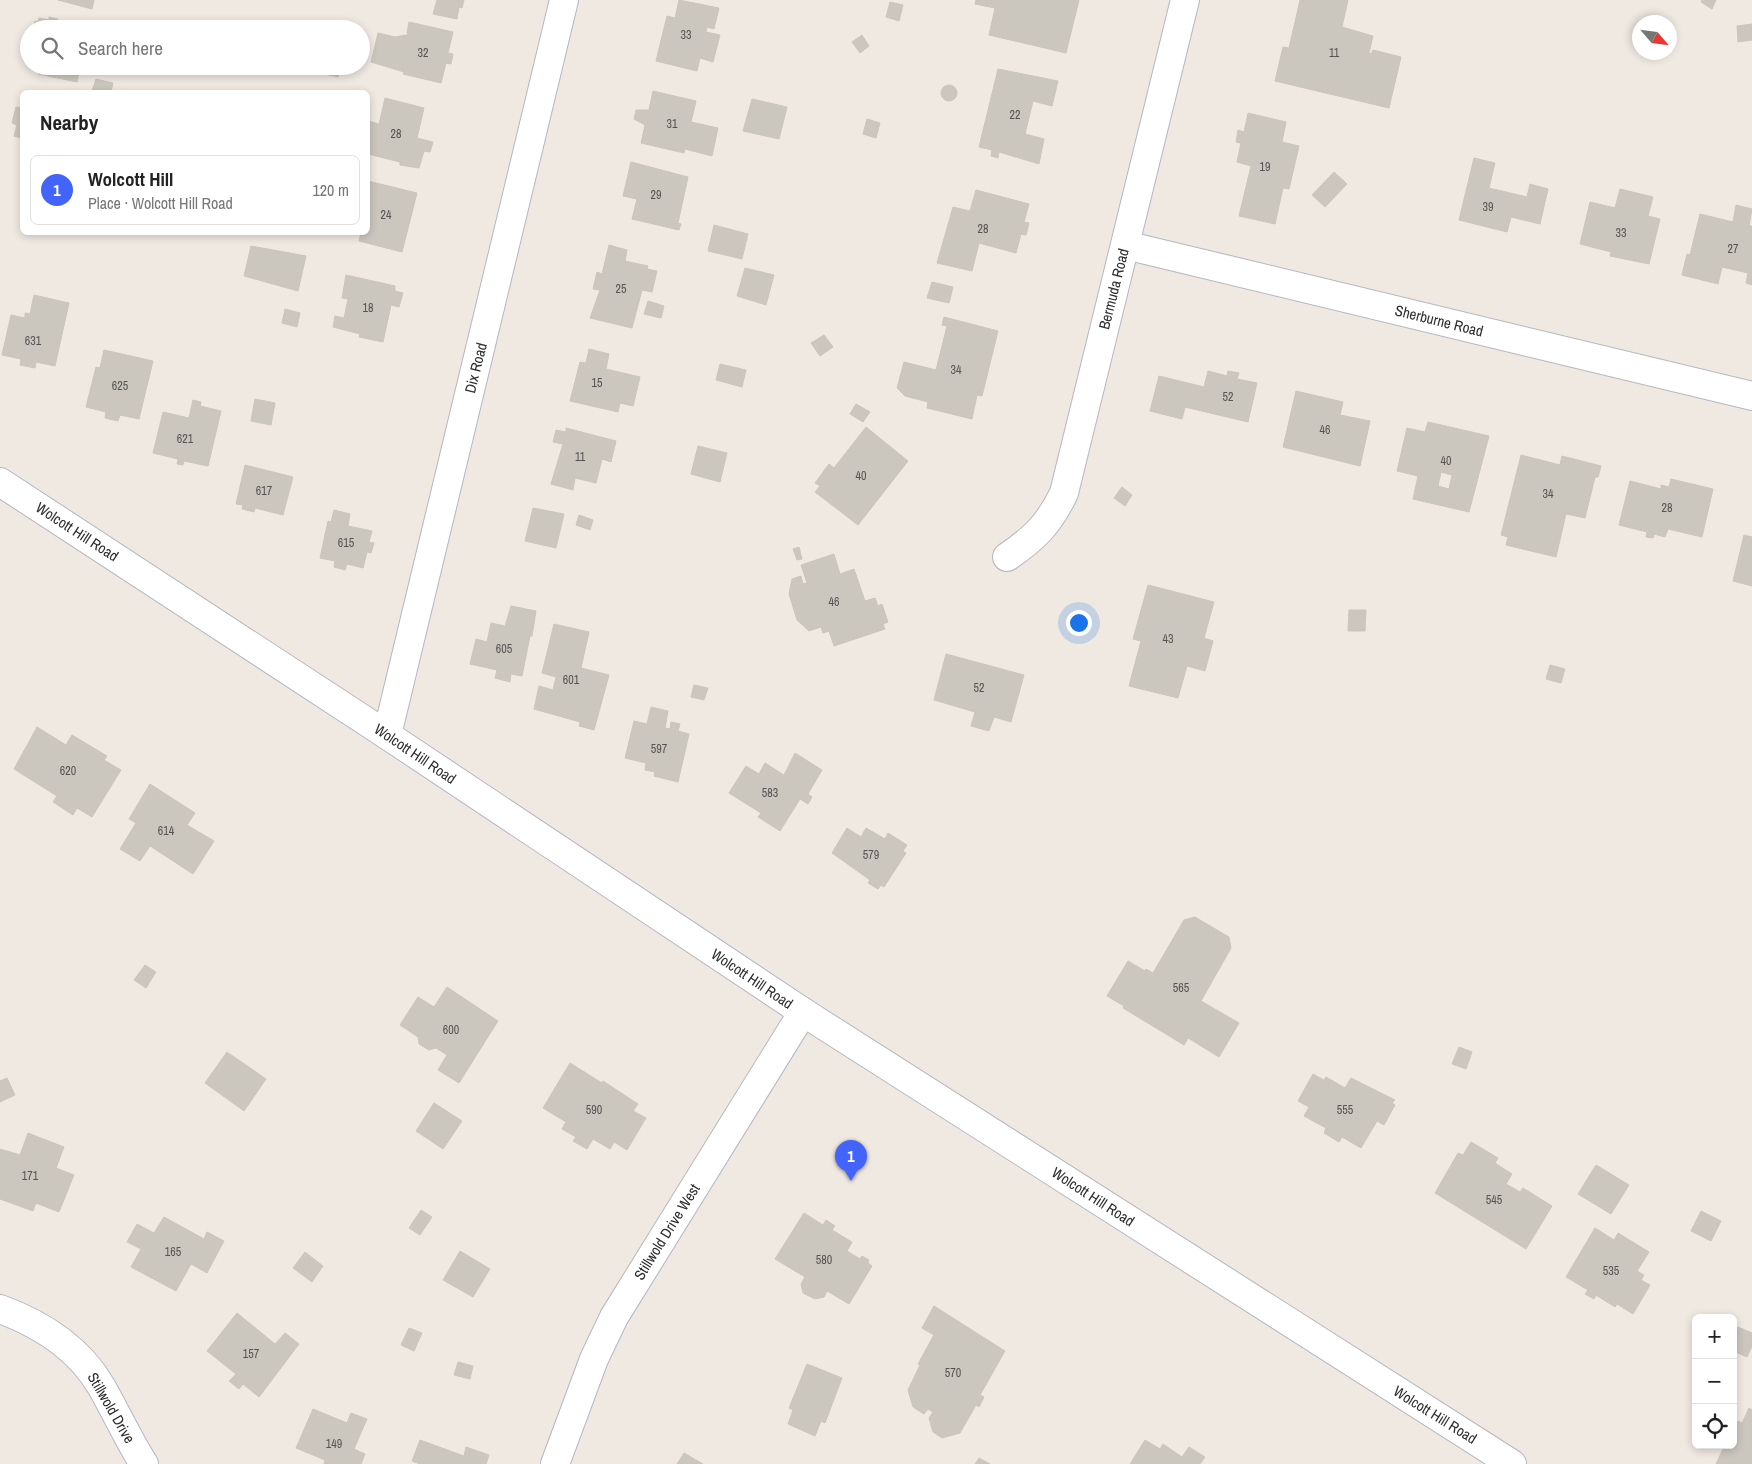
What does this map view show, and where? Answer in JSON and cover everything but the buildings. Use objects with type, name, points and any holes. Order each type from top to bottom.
[{"type":"street","name":"Dix Road","points":[[387,735],[564,0]]},
{"type":"street","name":"Bermuda Road","points":[[1007,557],[1033,539],[1053,516],[1064,493],[1185,0]]},
{"type":"street","name":"Sherburne Road","points":[[1125,245],[1752,396]]},
{"type":"street","name":"Wolcott Hill Road","points":[[0,482],[387,735],[803,1012],[1512,1464]]},
{"type":"street","name":"Stillwold Drive West","points":[[555,1464],[594,1358],[614,1317],[803,1012]]},
{"type":"street","name":"Stillwold Drive","points":[[0,1308],[28,1319],[57,1336],[80,1358],[100,1384],[144,1464]]},
{"type":"place","name":"Wolcott Hill","points":[[851,1181]]}]
